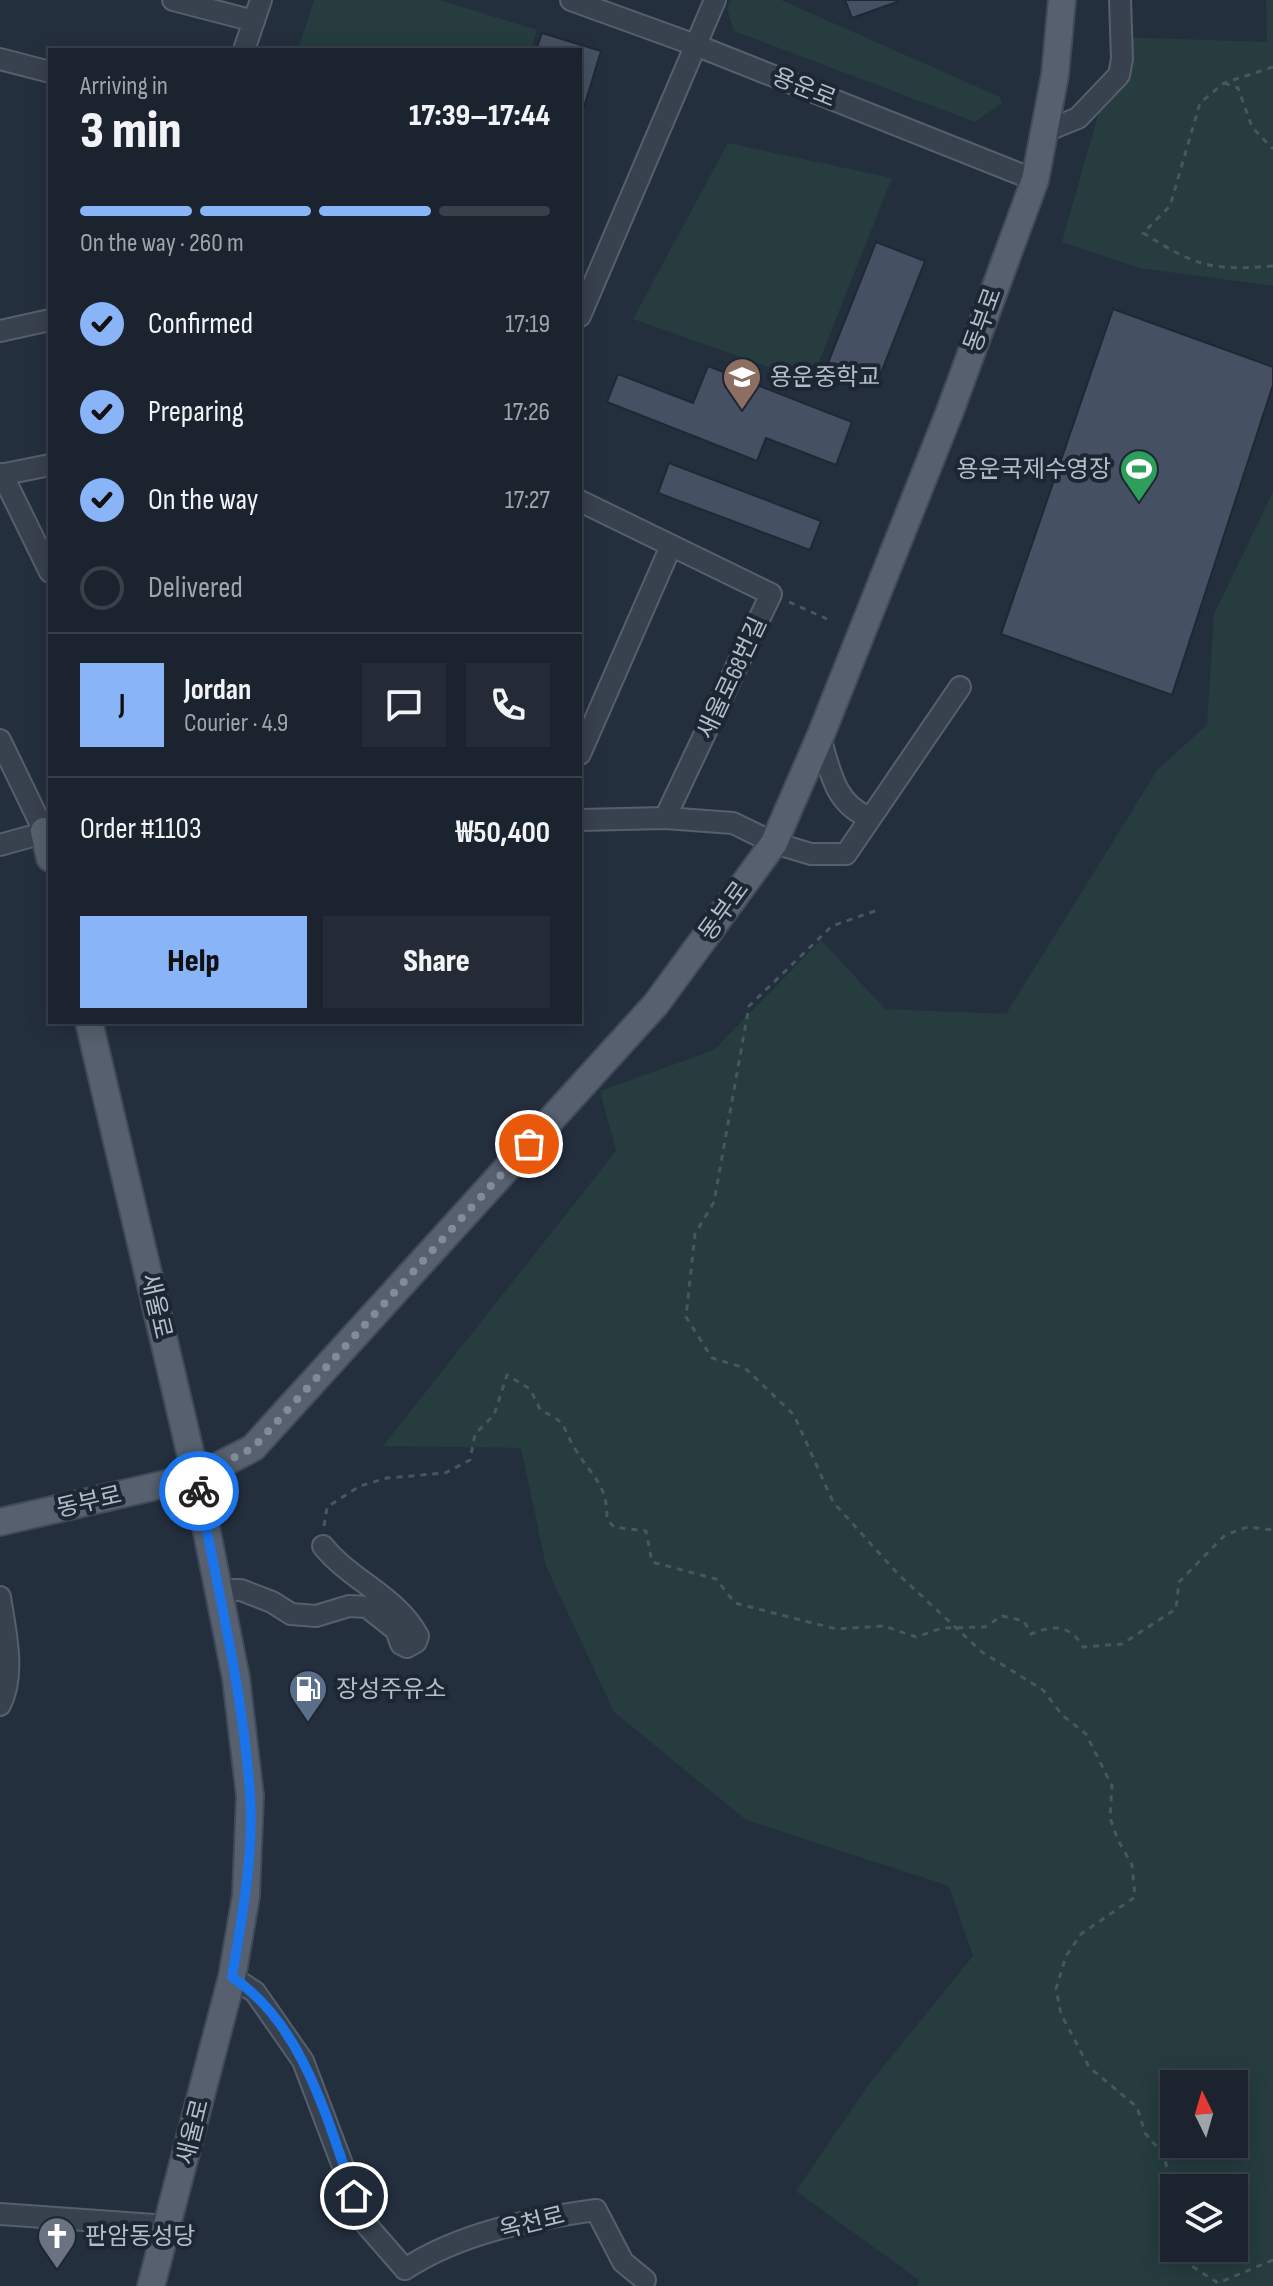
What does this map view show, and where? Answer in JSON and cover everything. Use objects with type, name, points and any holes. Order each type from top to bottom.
[{"type":"main road","name":"동부로","points":[[0,1522],[196,1477],[253,1448],[656,1004],[774,843],[820,737],[950,411],[1035,180],[1055,75],[1062,0]]},
{"type":"main road","name":"새울로","points":[[89,1024],[196,1477],[236,1678],[250,1796],[246,1896],[232,1977],[151,2286]]},
{"type":"street","points":[[173,0],[254,21]]},
{"type":"street","points":[[245,48],[261,0]]},
{"type":"street","name":"용운로","points":[[571,0],[698,46],[1035,180]]},
{"type":"street","points":[[582,311],[698,46],[715,0]]},
{"type":"street","points":[[1046,131],[1078,118],[1119,75],[1122,59],[1120,0]]},
{"type":"street","points":[[0,59],[48,71]]},
{"type":"street","points":[[0,331],[48,320]]},
{"type":"street","points":[[48,465],[1,475],[48,568]]},
{"type":"street","name":"새울로68번길","points":[[582,502],[771,594],[665,818]]},
{"type":"street","points":[[582,749],[671,546]]},
{"type":"street","points":[[582,820],[665,818],[733,823],[774,843],[811,854],[846,854],[868,817],[960,687]]},
{"type":"street","points":[[820,737],[836,791],[852,811],[868,817]]},
{"type":"street","points":[[0,740],[47,831],[0,845]]},
{"type":"street","points":[[218,1590],[241,1590],[272,1602],[291,1614],[316,1616],[349,1606],[367,1607],[396,1630],[401,1644],[407,1647],[416,1642],[418,1636],[408,1616],[379,1597],[352,1571],[336,1562],[323,1546]]},
{"type":"street","points":[[0,1597],[8,1648],[4,1697],[0,1705]]},
{"type":"street","points":[[232,1977],[255,1992],[278,2020],[303,2061],[364,2222],[405,2278]]},
{"type":"street","name":"옥천로","points":[[405,2278],[432,2252],[539,2218],[596,2210],[623,2262],[645,2280]]},
{"type":"street","points":[[0,2214],[168,2226]]},
{"type":"path","points":[[1273,67],[1224,83],[1200,103],[1170,206],[1143,233],[1196,263],[1228,270],[1273,266]]},
{"type":"path","points":[[1224,83],[1238,88],[1252,127],[1273,149]]},
{"type":"path","points":[[771,594],[827,619]]},
{"type":"path","points":[[875,911],[832,926],[749,1006],[714,1202],[695,1234],[686,1317],[712,1358],[745,1368],[794,1415],[833,1502],[898,1574],[982,1652],[1043,1690],[1062,1715],[1086,1734],[1112,1786],[1110,1818],[1132,1865],[1135,1897],[1081,1934],[1066,1956],[1056,1989],[1061,2014],[1089,2067],[1137,2107],[1145,2133],[1164,2155],[1168,2174]]},
{"type":"path","points":[[323,1546],[327,1507],[360,1486],[387,1478],[445,1473],[470,1460],[475,1434],[494,1415],[507,1375],[530,1389],[541,1411],[553,1415],[569,1432],[576,1451],[591,1468],[607,1496],[607,1519],[614,1527],[646,1531],[652,1562],[716,1579],[735,1603],[836,1629],[884,1626],[916,1637],[942,1628],[985,1627],[1002,1616],[1024,1621],[1031,1634],[1053,1625],[1059,1627],[1078,1638],[1083,1647],[1122,1644],[1176,1609],[1179,1582],[1225,1535],[1248,1527],[1273,1530]]},
{"type":"path","points":[[1186,2262],[1218,2283],[1273,2260]]},
{"type":"green space","points":[[314,0],[440,0],[537,30],[532,48],[299,48]]},
{"type":"green space","points":[[731,0],[781,0],[1000,97],[1002,103],[975,122],[734,31],[727,9]]},
{"type":"green space","points":[[1266,0],[1273,0],[1273,286],[1139,268],[1062,242],[1120,37],[1267,42]]},
{"type":"green space","points":[[728,143],[892,178],[811,382],[633,319]]},
{"type":"green space","points":[[1273,492],[1273,2286],[917,2286],[919,2280],[796,2191],[869,2084],[973,1956],[949,1886],[746,1820],[614,1712],[546,1566],[521,1448],[383,1446],[616,1151],[600,1091],[714,1050],[821,940],[885,1009],[1006,1014],[1158,769],[1207,725],[1214,614]]},
{"type":"building","points":[[845,0],[896,0],[897,2],[852,18]]},
{"type":"building","points":[[542,33],[601,51],[584,107],[582,48],[537,48]]},
{"type":"building","points":[[876,242],[925,261],[877,383],[828,363]]},
{"type":"building","points":[[1113,309],[1273,367],[1273,385],[1172,695],[1001,634]]},
{"type":"building","points":[[708,366],[852,422],[836,465],[766,438],[757,461],[607,402],[618,374],[693,403]]},
{"type":"building","points":[[669,463],[821,521],[810,550],[658,493]]},
{"type":"way so far","points":[[199,1491],[196,1477],[253,1448],[529,1144]]},
{"type":"place","name":"용운중학교","points":[[742,411]]},
{"type":"place","name":"용운국제수영장","points":[[1139,503]]},
{"type":"place","name":"장성주유소","points":[[308,1723]]},
{"type":"place","name":"판암동성당","points":[[57,2270]]},
{"type":"route","points":[[199,1491],[236,1678],[250,1796],[246,1896],[232,1977],[255,1992],[278,2020],[303,2061],[354,2196]]}]
